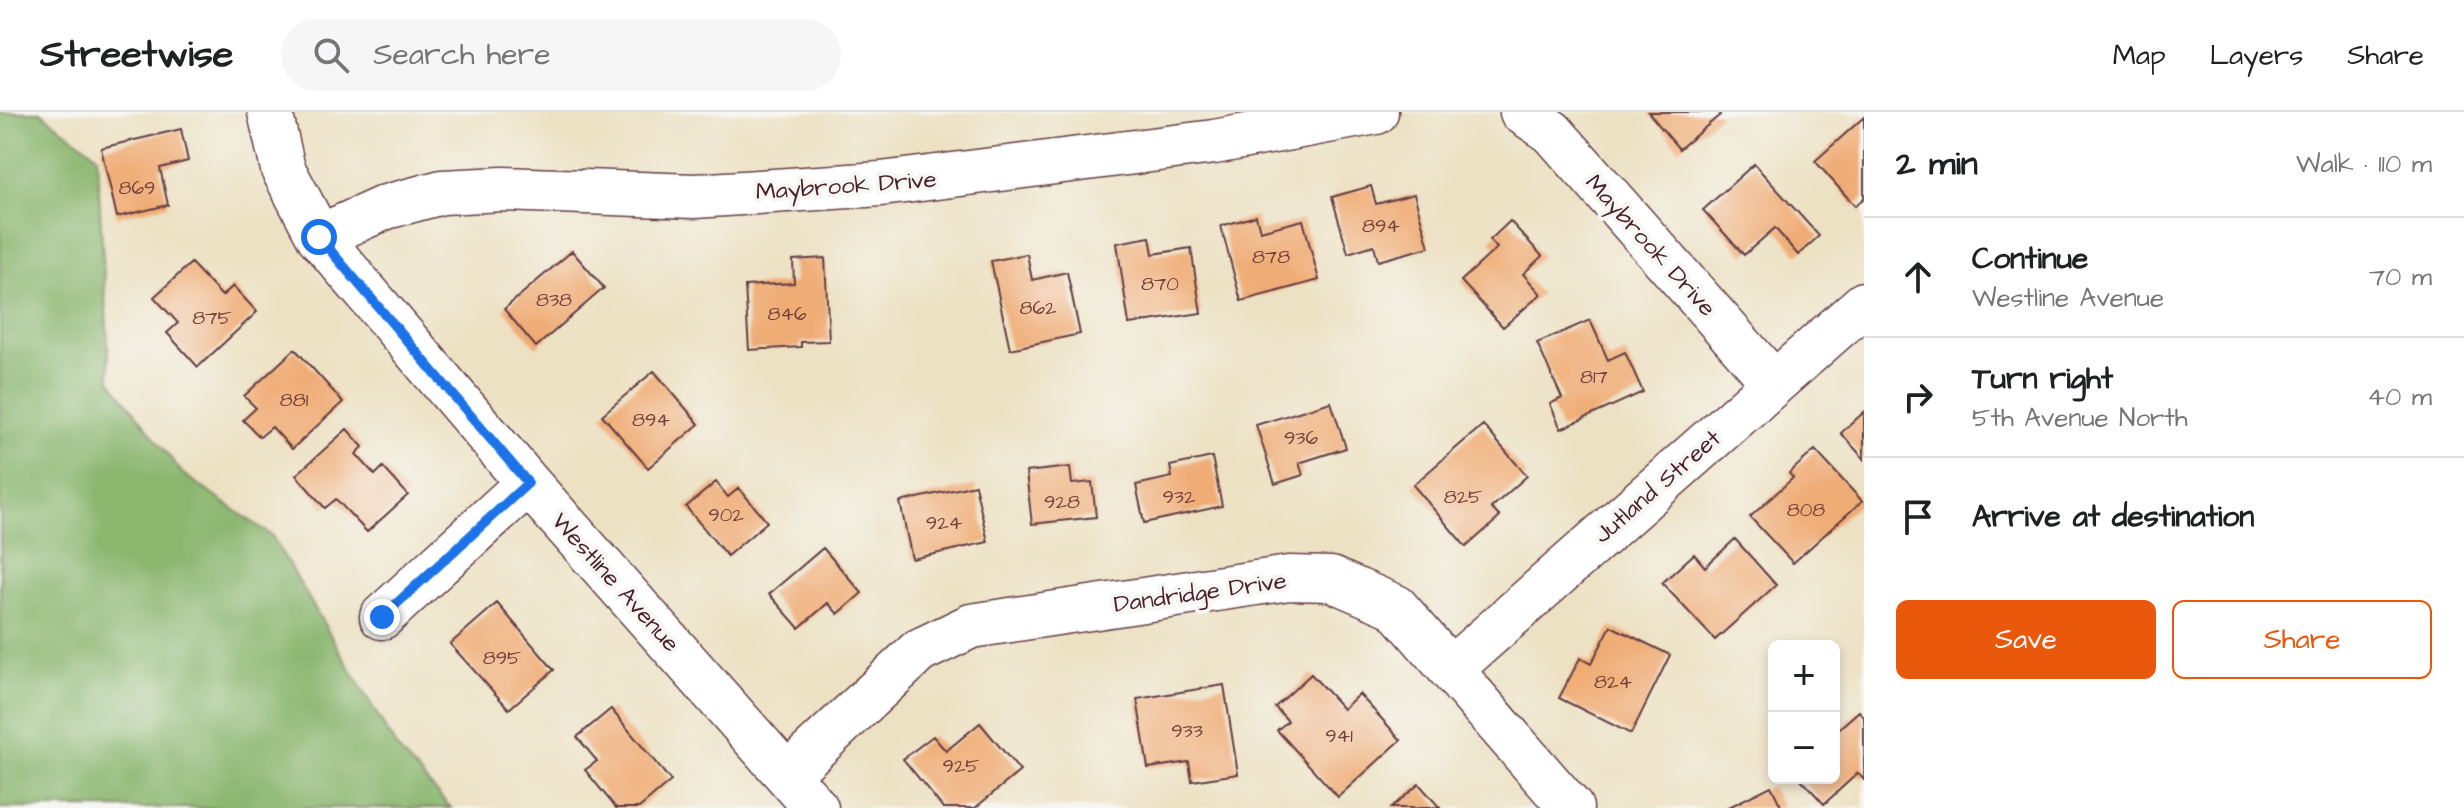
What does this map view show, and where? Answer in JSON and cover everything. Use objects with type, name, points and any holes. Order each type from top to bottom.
[{"type":"street","name":"Westline Avenue","points":[[270,112],[283,169],[319,237],[528,483],[816,808]]},
{"type":"street","name":"Maybrook Drive","points":[[319,237],[386,207],[442,192],[503,189],[694,196],[881,184],[1214,142],[1376,112]]},
{"type":"street","name":"Maybrook Drive","points":[[1522,112],[1552,132],[1774,383]]},
{"type":"street","name":"Jutland Street","points":[[1451,669],[1864,304]]},
{"type":"street","points":[[382,617],[528,483]]},
{"type":"street","name":"Dandridge Drive","points":[[787,775],[919,651],[971,626],[1289,578],[1331,579],[1396,607],[1571,808]]},
{"type":"green space","points":[[0,112],[40,112],[97,155],[110,380],[183,474],[272,536],[398,750],[451,808],[0,808]]},
{"type":"building","points":[[1648,112],[1718,112],[1720,115],[1679,149]]},
{"type":"building","points":[[1864,117],[1864,198],[1855,206],[1815,161]]},
{"type":"building","points":[[181,129],[188,161],[160,168],[168,205],[117,217],[101,148]]},
{"type":"building","points":[[1754,164],[1819,236],[1798,255],[1775,228],[1744,255],[1703,210]]},
{"type":"building","points":[[1371,186],[1376,204],[1414,194],[1429,247],[1378,261],[1374,245],[1348,253],[1332,197]]},
{"type":"building","points":[[1256,216],[1260,231],[1303,220],[1319,280],[1241,301],[1221,226]]},
{"type":"building","points":[[1510,221],[1542,256],[1523,274],[1541,294],[1503,327],[1461,281],[1497,248],[1490,240]]},
{"type":"building","points":[[1150,237],[1153,254],[1191,248],[1201,313],[1129,324],[1117,243]]},
{"type":"building","points":[[572,251],[604,288],[536,347],[504,309]]},
{"type":"building","points":[[1027,254],[1032,280],[1067,272],[1080,334],[1010,349],[991,261]]},
{"type":"building","points":[[825,258],[829,341],[801,342],[801,347],[749,350],[745,286],[794,283],[793,260]]},
{"type":"building","points":[[191,263],[222,296],[233,286],[257,312],[198,367],[167,333],[178,323],[154,297]]},
{"type":"building","points":[[1590,320],[1608,360],[1625,352],[1643,392],[1561,429],[1550,404],[1562,398],[1537,343]]},
{"type":"building","points":[[295,349],[343,402],[292,449],[272,427],[260,437],[243,420],[256,408],[244,396]]},
{"type":"building","points":[[654,371],[699,424],[648,468],[602,415]]},
{"type":"building","points":[[1331,402],[1346,448],[1299,463],[1303,475],[1275,484],[1256,425]]},
{"type":"building","points":[[1864,412],[1864,459],[1841,433]]},
{"type":"building","points":[[1483,425],[1527,476],[1491,508],[1500,517],[1466,547],[1413,485]]},
{"type":"building","points":[[347,429],[363,447],[356,454],[375,475],[383,467],[408,495],[367,532],[336,499],[325,508],[296,475]]},
{"type":"building","points":[[1815,450],[1862,501],[1793,563],[1750,517],[1793,478],[1789,473]]},
{"type":"building","points":[[1212,457],[1222,506],[1144,523],[1136,485],[1172,477],[1170,466]]},
{"type":"building","points":[[1070,467],[1072,484],[1092,482],[1096,517],[1032,524],[1026,472]]},
{"type":"building","points":[[716,482],[728,497],[739,488],[767,522],[727,556],[686,507]]},
{"type":"building","points":[[975,485],[988,542],[912,559],[900,502]]},
{"type":"building","points":[[1735,539],[1776,585],[1715,640],[1662,583],[1694,554],[1705,567]]},
{"type":"building","points":[[823,548],[862,593],[838,614],[828,603],[799,628],[769,594]]},
{"type":"building","points":[[497,603],[554,670],[509,709],[450,644]]},
{"type":"building","points":[[1611,626],[1670,655],[1631,734],[1559,698],[1580,658],[1591,664]]},
{"type":"building","points":[[1311,674],[1343,709],[1359,694],[1401,740],[1338,797],[1277,730],[1288,721],[1275,707]]},
{"type":"building","points":[[1224,685],[1238,774],[1192,781],[1189,762],[1148,768],[1137,699]]},
{"type":"building","points":[[611,709],[671,781],[639,808],[616,808],[585,770],[597,761],[577,737]]},
{"type":"building","points":[[1859,711],[1864,717],[1864,780],[1858,773],[1824,804],[1806,784],[1840,784],[1840,728]]},
{"type":"building","points":[[980,723],[1020,771],[975,808],[943,808],[903,759],[933,736],[946,751]]},
{"type":"building","points":[[1419,784],[1440,808],[1391,808]]},
{"type":"building","points":[[1771,786],[1782,808],[1727,808]]},
{"type":"route","points":[[319,237],[528,483],[382,617]]}]
